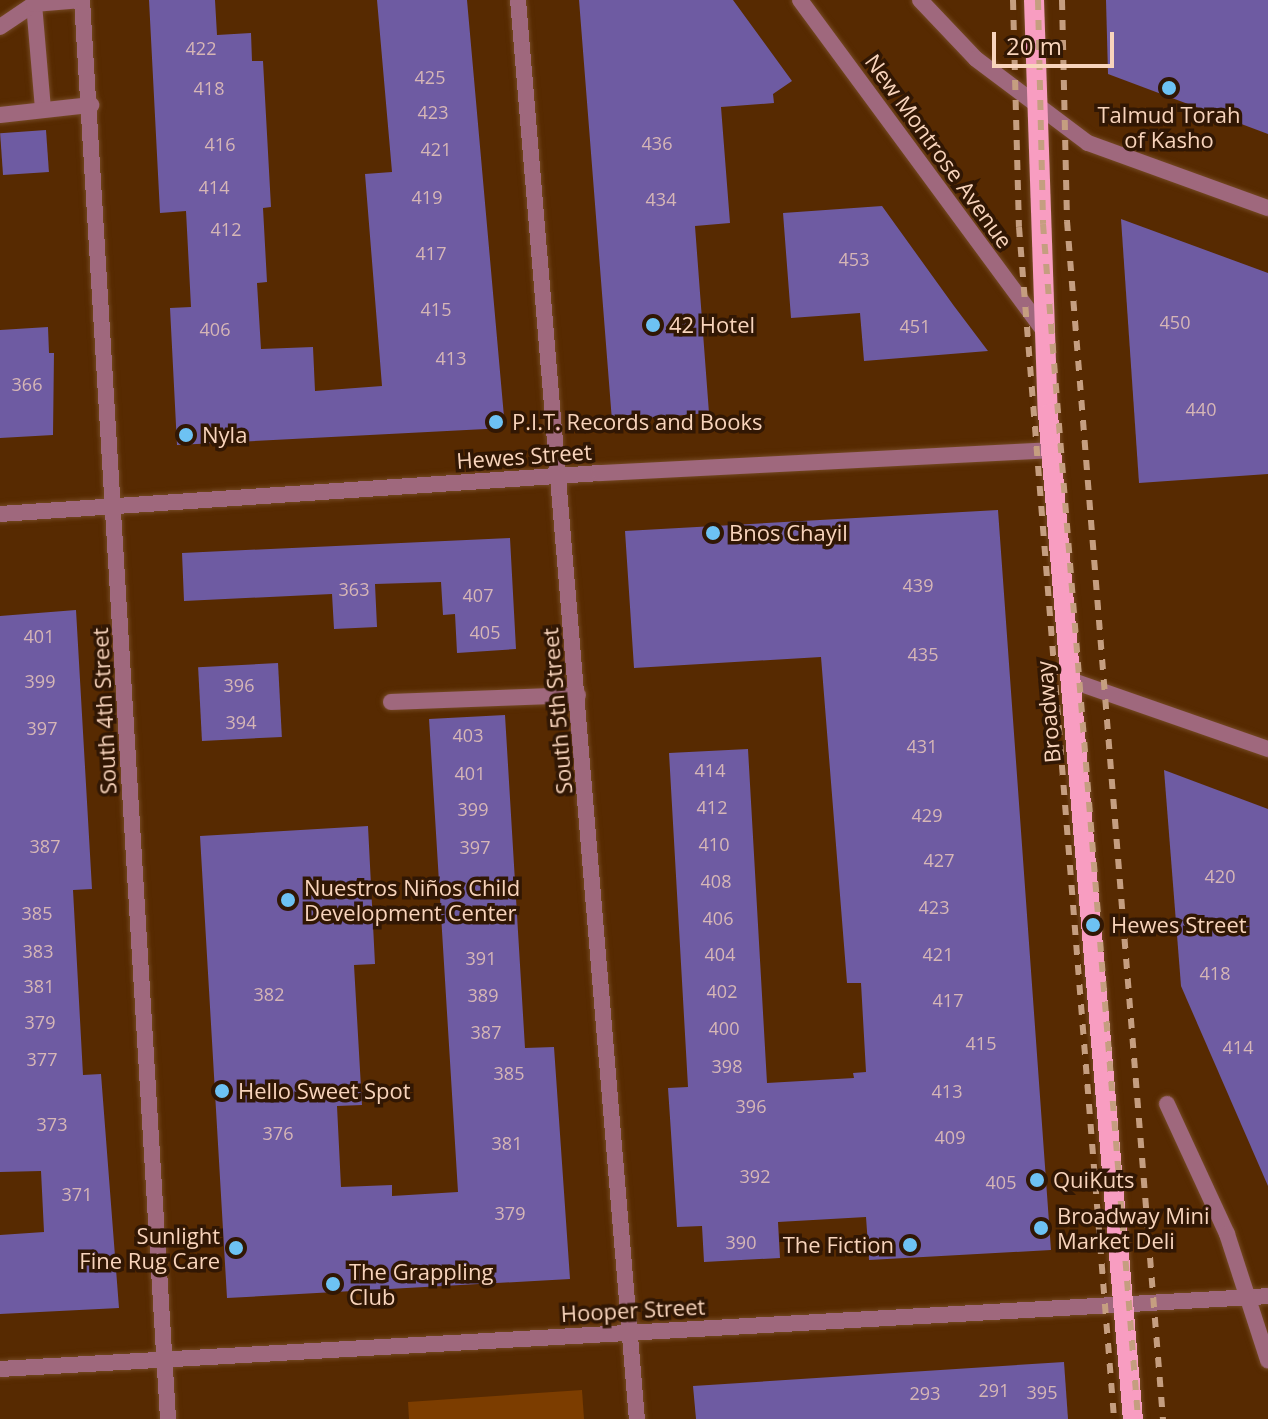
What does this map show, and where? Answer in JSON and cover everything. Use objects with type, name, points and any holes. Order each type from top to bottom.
[{"type":"main road","name":"Broadway","points":[[1034,0],[1043,329],[1051,450],[1133,1419]]},
{"type":"street","points":[[0,27],[34,4],[82,0]]},
{"type":"street","name":"South 4th Street","points":[[82,0],[91,105],[168,1419]]},
{"type":"street","name":"South 5th Street","points":[[518,0],[637,1419]]},
{"type":"street","name":"New Montrose Avenue","points":[[800,0],[1043,329]]},
{"type":"street","points":[[920,0],[976,59],[1088,143],[1268,208]]},
{"type":"street","points":[[34,4],[43,110]]},
{"type":"street","points":[[0,115],[91,105]]},
{"type":"street","name":"Hewes Street","points":[[0,514],[560,475],[1051,450]]},
{"type":"street","points":[[1070,680],[1268,749]]},
{"type":"street","points":[[391,702],[578,695]]},
{"type":"street","points":[[1167,1104],[1227,1234],[1268,1360]]},
{"type":"street","name":"Hooper Street","points":[[0,1369],[1268,1296]]},
{"type":"shaded area","points":[[582,1390],[584,1419],[409,1419],[408,1402]]},
{"type":"building","points":[[149,0],[215,0],[217,35],[251,33],[252,61],[263,61],[271,207],[263,208],[267,282],[257,283],[261,349],[313,347],[315,391],[382,386],[365,174],[392,172],[377,0],[467,0],[505,428],[177,445],[170,308],[191,307],[186,211],[160,213]]},
{"type":"building","points":[[579,0],[733,0],[792,81],[773,94],[774,103],[721,107],[730,223],[695,226],[709,413],[612,421]]},
{"type":"building","points":[[1106,0],[1268,0],[1268,134],[1108,74]]},
{"type":"building","points":[[46,130],[49,172],[3,175],[0,133]]},
{"type":"building","points":[[882,206],[988,351],[864,361],[860,313],[791,318],[783,213]]},
{"type":"building","points":[[1121,219],[1268,273],[1268,474],[1139,483]]},
{"type":"building","points":[[48,327],[49,353],[54,353],[53,435],[0,438],[0,330]]},
{"type":"building","points":[[998,510],[1051,1250],[869,1260],[866,1217],[778,1222],[780,1258],[704,1262],[702,1226],[677,1227],[668,1088],[688,1087],[669,753],[748,749],[767,1083],[854,1078],[853,1073],[866,1072],[861,983],[847,983],[821,657],[634,668],[625,531]]},
{"type":"building","points":[[510,538],[516,649],[457,653],[455,614],[443,615],[441,582],[375,584],[377,627],[334,629],[332,594],[184,601],[182,553]]},
{"type":"building","points":[[76,610],[92,889],[73,890],[83,1075],[101,1074],[119,1308],[0,1314],[0,1235],[44,1232],[41,1171],[0,1172],[0,616]]},
{"type":"building","points":[[278,663],[282,737],[202,741],[198,667]]},
{"type":"building","points":[[505,715],[525,1048],[554,1047],[570,1279],[227,1298],[200,836],[368,826],[375,964],[354,965],[362,1105],[337,1106],[341,1187],[392,1185],[392,1196],[458,1192],[429,719]]},
{"type":"building","points":[[1164,770],[1268,809],[1268,1186],[1181,986]]},
{"type":"building","points":[[1064,1362],[1068,1419],[696,1419],[693,1386]]},
{"type":"railway","points":[[1013,0],[1019,227],[1114,1419]]},
{"type":"railway","points":[[1038,0],[1043,224],[1138,1419]]},
{"type":"railway","points":[[1062,0],[1067,221],[1163,1419]]},
{"type":"place","name":"Talmud Torah of Kasho","points":[[1169,88]]},
{"type":"place","name":"42 Hotel","points":[[653,325]]},
{"type":"place","name":"P.I.T. Records and Books","points":[[496,422]]},
{"type":"place","name":"Nyla","points":[[186,435]]},
{"type":"place","name":"Bnos Chayil","points":[[713,533]]},
{"type":"place","name":"Nuestros Niños Child Development Center","points":[[288,900]]},
{"type":"place","name":"Hewes Street","points":[[1093,925]]},
{"type":"place","name":"Hello Sweet Spot","points":[[222,1091]]},
{"type":"place","name":"QuiKuts","points":[[1037,1180]]},
{"type":"place","name":"Broadway Mini Market Deli","points":[[1041,1228]]},
{"type":"place","name":"The Fiction","points":[[910,1245]]},
{"type":"place","name":"Sunlight Fine Rug Care","points":[[236,1248]]},
{"type":"place","name":"The Grappling Club","points":[[333,1284]]}]
